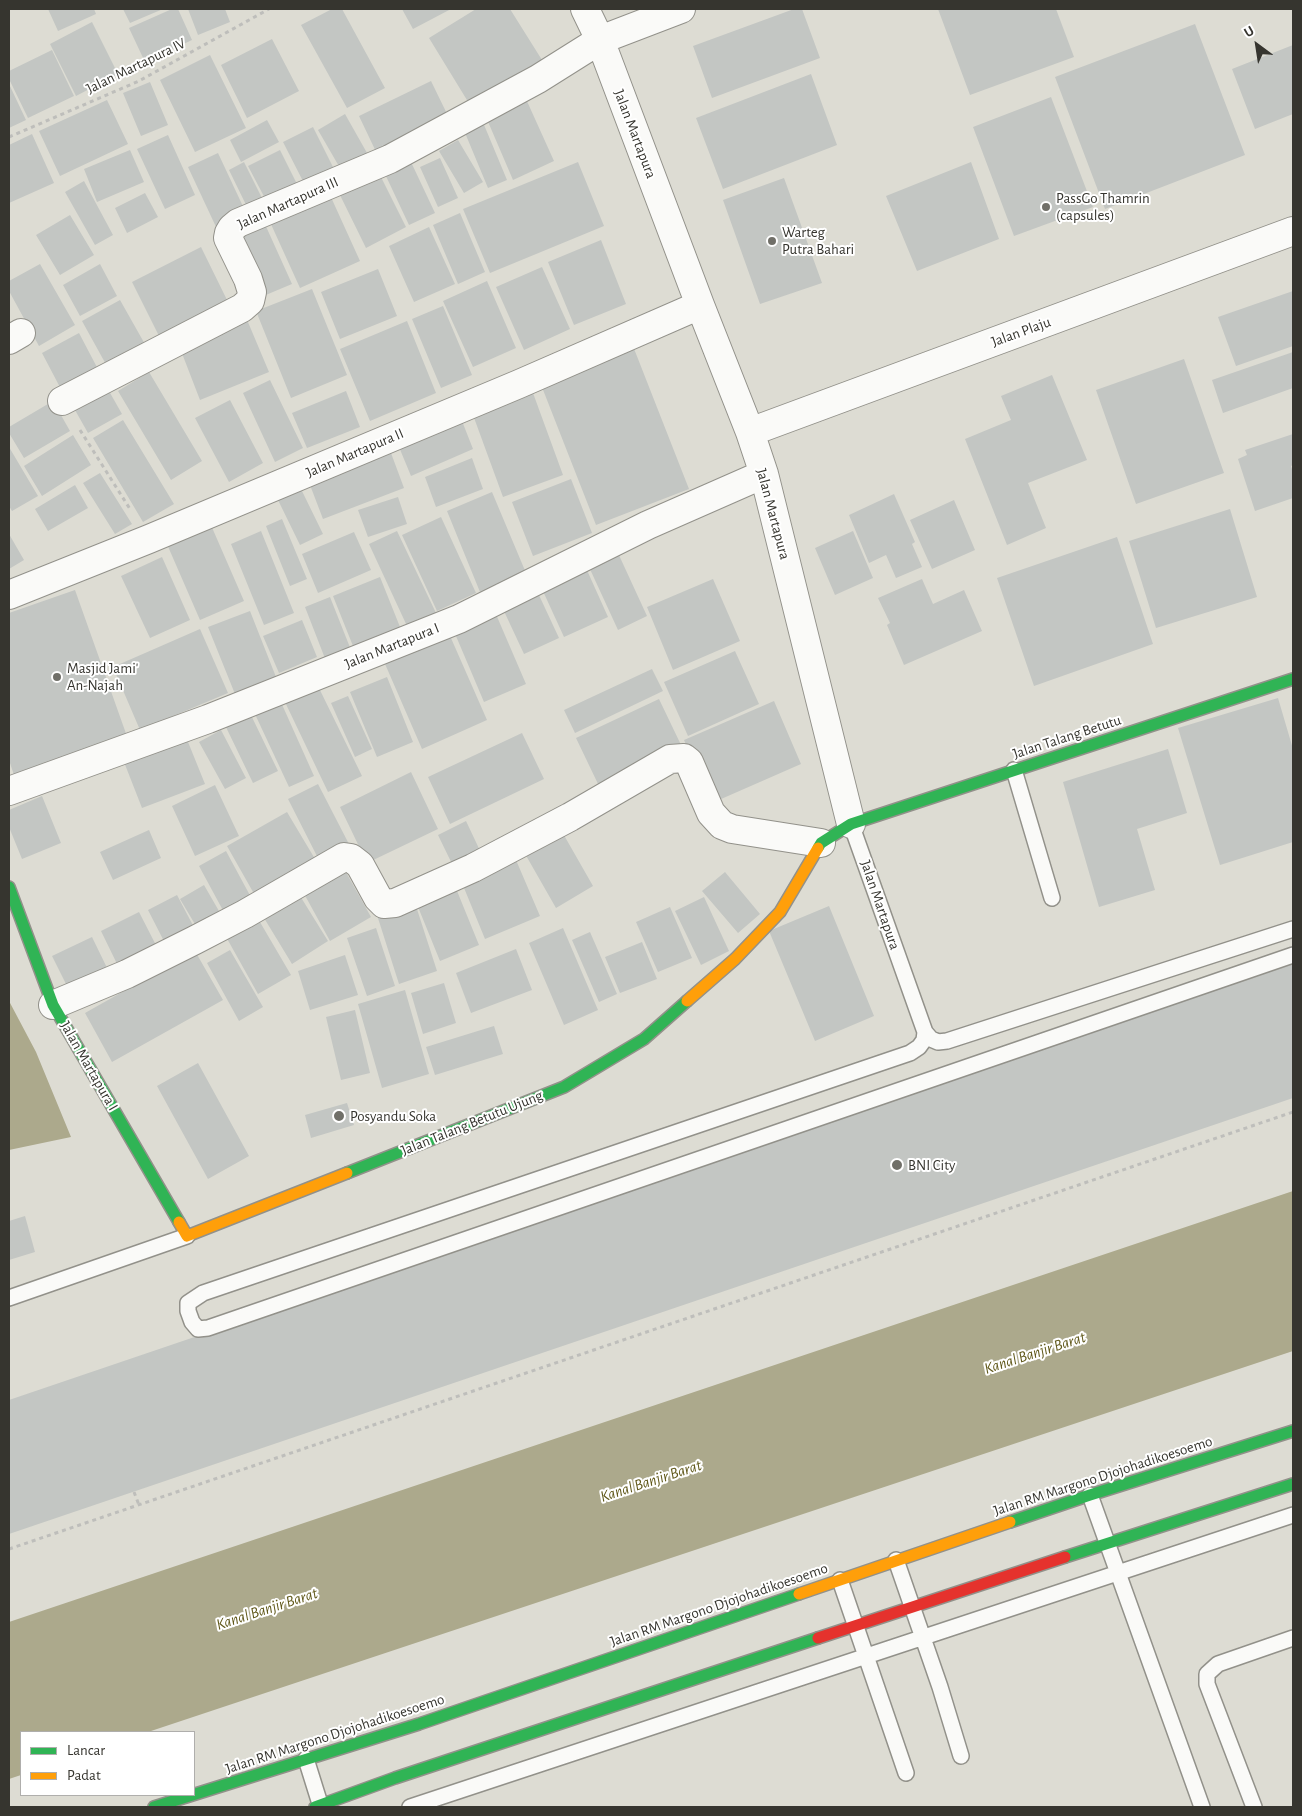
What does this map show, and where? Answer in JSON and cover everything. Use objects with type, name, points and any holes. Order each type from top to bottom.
[{"type":"main road","name":"Jalan Talang Betutu","points":[[851,824],[1293,679]]},
{"type":"main road","name":"Jalan Talang Betutu Ujung","points":[[188,1236],[564,1087],[644,1039],[735,958],[780,912],[821,843],[851,824]]},
{"type":"main road","name":"Jalan Martapura I","points":[[9,887],[53,1005],[188,1236]]},
{"type":"main road","name":"Jalan RM Margono Djojohadikoesoemo","points":[[195,1794],[419,1724],[896,1560],[1090,1495],[1293,1431]]},
{"type":"main road","points":[[319,1807],[395,1778],[1293,1484]]},
{"type":"main road","name":"Jalan RM Margono Djojohadikoesoemo","points":[[154,1807],[189,1796]]},
{"type":"street","name":"Jalan Martapura","points":[[585,9],[600,40],[750,432],[764,474],[851,824]]},
{"type":"street","points":[[600,40],[681,9]]},
{"type":"street","name":"Jalan Martapura III","points":[[62,401],[242,308],[250,301],[252,292],[248,279],[228,238],[228,233],[238,223],[390,159],[538,79],[600,40]]},
{"type":"street","name":"Jalan Plaju","points":[[750,432],[1293,231]]},
{"type":"street","name":"Jalan Martapura II","points":[[9,595],[149,539],[492,396],[700,305]]},
{"type":"street","name":"Jalan Martapura I","points":[[9,792],[208,719],[459,619],[648,525],[764,474]]},
{"type":"street","points":[[53,1005],[127,974],[212,931],[344,858],[351,858],[360,865],[378,898],[384,904],[395,903],[473,868],[570,817],[670,759],[684,758],[689,762],[711,813],[722,825],[732,829],[821,843]]},
{"type":"lane","points":[[1014,770],[1052,898]]},
{"type":"lane","name":"Jalan Martapura","points":[[851,824],[925,1032]]},
{"type":"lane","points":[[925,1032],[938,1042],[947,1041],[1293,929]]},
{"type":"lane","points":[[925,1032],[924,1040],[919,1047],[910,1053],[203,1293],[188,1303],[188,1311],[193,1325],[198,1329],[208,1328],[1293,955]]},
{"type":"lane","name":"Jalan Talang Betutu Ujung","points":[[9,1298],[188,1236]]},
{"type":"lane","points":[[1090,1495],[1202,1807]]},
{"type":"lane","points":[[410,1807],[923,1639],[1293,1515]]},
{"type":"lane","points":[[896,1560],[940,1687],[961,1756]]},
{"type":"lane","points":[[840,1580],[906,1773]]},
{"type":"lane","points":[[1254,1807],[1207,1684],[1207,1674],[1218,1664],[1293,1638]]},
{"type":"lane","points":[[306,1759],[319,1807]]},
{"type":"path","name":"Jalan Martapura IV","points":[[9,137],[139,80],[269,9]]},
{"type":"path","points":[[9,1549],[1293,1112]]},
{"type":"path","points":[[134,1492],[139,1505]]},
{"type":"water","points":[[9,1001],[36,1052],[71,1137],[9,1150]]},
{"type":"water","name":"Kanal Banjir Barat","points":[[1293,1191],[1293,1351],[151,1731],[20,1731],[20,1775],[9,1779],[9,1622]]},
{"type":"building","points":[[48,9],[94,9],[96,14],[58,31]]},
{"type":"building","points":[[123,9],[163,9],[130,23]]},
{"type":"building","points":[[172,9],[178,9],[192,40],[145,62],[129,28]]},
{"type":"building","points":[[188,9],[225,9],[230,22],[198,35]]},
{"type":"building","points":[[332,9],[342,9],[385,88],[347,108],[301,25]]},
{"type":"building","points":[[402,9],[451,9],[413,29]]},
{"type":"building","points":[[476,9],[510,9],[542,60],[470,105],[429,38]]},
{"type":"building","points":[[794,9],[802,9],[820,58],[712,98],[693,46]]},
{"type":"building","points":[[938,9],[1056,9],[1074,57],[970,95]]},
{"type":"building","points":[[92,22],[118,74],[76,96],[50,44]]},
{"type":"building","points":[[1195,24],[1245,155],[1105,209],[1055,77]]},
{"type":"building","points":[[272,39],[299,91],[247,118],[221,65]]},
{"type":"building","points":[[1293,45],[1293,114],[1255,129],[1232,69]]},
{"type":"building","points":[[52,50],[74,96],[28,118],[9,79],[9,71]]},
{"type":"building","points":[[210,55],[246,128],[195,152],[160,80]]},
{"type":"building","points":[[811,74],[837,145],[723,189],[696,118]]},
{"type":"building","points":[[431,81],[451,122],[379,158],[359,116]]},
{"type":"building","points":[[150,82],[168,125],[141,136],[123,93]]},
{"type":"building","points":[[9,84],[26,120],[9,128]]},
{"type":"building","points":[[1051,97],[1093,207],[1014,236],[973,127]]},
{"type":"building","points":[[526,99],[554,161],[513,180],[486,117]]},
{"type":"building","points":[[107,100],[128,144],[60,176],[39,131]]},
{"type":"building","points":[[345,114],[371,160],[344,175],[318,130]]},
{"type":"building","points":[[267,120],[279,142],[241,162],[230,140]]},
{"type":"building","points":[[482,120],[507,180],[488,188],[463,128]]},
{"type":"building","points":[[313,127],[337,175],[307,189],[283,142]]},
{"type":"building","points":[[32,134],[54,183],[9,203],[9,145]]},
{"type":"building","points":[[168,135],[195,195],[165,209],[137,149]]},
{"type":"building","points":[[458,140],[483,182],[464,193],[439,151]]},
{"type":"building","points":[[130,150],[144,182],[97,202],[84,169]]},
{"type":"building","points":[[280,150],[300,190],[269,206],[248,166]]},
{"type":"building","points":[[218,153],[247,215],[217,229],[188,167]]},
{"type":"building","points":[[440,158],[458,198],[438,207],[420,167]]},
{"type":"building","points":[[244,162],[266,206],[250,213],[229,170]]},
{"type":"building","points":[[411,162],[435,213],[409,225],[385,174]]},
{"type":"building","points":[[578,162],[604,226],[490,273],[463,209]]},
{"type":"building","points":[[971,162],[999,239],[917,271],[886,196]]},
{"type":"building","points":[[378,171],[406,227],[366,248],[338,191]]},
{"type":"building","name":"Warteg Putra Bahari","points":[[784,178],[822,283],[760,304],[723,200]]},
{"type":"building","points":[[84,181],[113,235],[95,245],[65,192]]},
{"type":"building","points":[[145,193],[158,217],[127,233],[115,208]]},
{"type":"building","points":[[330,195],[360,261],[300,288],[270,222]]},
{"type":"building","points":[[460,213],[485,272],[458,284],[433,225]]},
{"type":"building","points":[[70,215],[94,255],[60,275],[36,235]]},
{"type":"building","points":[[264,222],[292,284],[261,297],[233,236]]},
{"type":"building","points":[[429,227],[455,284],[414,302],[389,246]]},
{"type":"building","points":[[601,240],[626,304],[574,325],[548,262]]},
{"type":"building","points":[[201,247],[228,302],[159,336],[132,282]]},
{"type":"building","points":[[40,264],[75,325],[39,346],[9,291],[9,281]]},
{"type":"building","points":[[100,264],[117,296],[80,316],[63,285]]},
{"type":"building","points":[[542,267],[570,329],[524,350],[496,287]]},
{"type":"building","points":[[378,269],[397,316],[340,339],[321,292]]},
{"type":"building","points":[[487,281],[516,348],[473,367],[443,301]]},
{"type":"building","points":[[312,289],[347,375],[291,398],[256,311]]},
{"type":"building","points":[[1293,291],[1293,346],[1236,366],[1218,317]]},
{"type":"building","points":[[120,300],[146,346],[108,368],[82,321]]},
{"type":"building","points":[[443,306],[472,375],[441,388],[412,319]]},
{"type":"building","points":[[245,315],[269,372],[200,400],[178,343]]},
{"type":"building","points":[[407,321],[436,393],[370,421],[340,349]]},
{"type":"building","points":[[79,333],[100,373],[63,393],[42,353]]},
{"type":"building","points":[[631,341],[689,489],[596,525],[538,377]]},
{"type":"building","points":[[1293,352],[1293,388],[1223,413],[1212,380]]},
{"type":"building","points":[[1184,359],[1224,473],[1136,504],[1096,390]]},
{"type":"building","points":[[149,372],[202,461],[171,480],[118,391]]},
{"type":"building","points":[[1052,375],[1087,460],[1028,483],[1046,528],[1007,545],[965,439],[1011,420],[1001,396]]},
{"type":"building","points":[[270,380],[303,448],[275,462],[243,393]]},
{"type":"building","points":[[105,384],[122,414],[88,433],[71,403]]},
{"type":"building","points":[[346,391],[360,427],[307,448],[292,413]]},
{"type":"building","points":[[533,393],[563,475],[503,497],[473,415]]},
{"type":"building","points":[[230,400],[263,463],[229,482],[195,418]]},
{"type":"building","points":[[53,401],[70,431],[24,458],[9,433],[9,427]]},
{"type":"building","points":[[123,420],[174,504],[143,522],[93,438]]},
{"type":"building","points":[[462,421],[473,449],[411,476],[399,447]]},
{"type":"building","points":[[1293,434],[1293,465],[1291,466],[1293,472],[1293,498],[1255,511],[1238,459],[1247,455],[1245,450]]},
{"type":"building","points":[[73,435],[91,465],[42,496],[24,466]]},
{"type":"building","points":[[9,447],[38,496],[12,511],[9,506]]},
{"type":"building","points":[[391,453],[404,488],[323,519],[310,485]]},
{"type":"building","points":[[472,458],[483,489],[436,507],[425,477]]},
{"type":"building","points":[[100,473],[132,524],[115,534],[83,483]]},
{"type":"building","points":[[571,479],[592,533],[533,556],[512,502]]},
{"type":"building","points":[[75,485],[88,508],[48,531],[35,509]]},
{"type":"building","points":[[301,489],[323,534],[300,545],[278,500]]},
{"type":"building","points":[[492,492],[526,573],[480,592],[447,511]]},
{"type":"building","points":[[894,494],[915,542],[912,544],[922,567],[896,578],[886,555],[869,563],[849,515]]},
{"type":"building","points":[[398,497],[407,524],[368,537],[358,510]]},
{"type":"building","points":[[954,500],[975,550],[932,569],[910,520]]},
{"type":"building","points":[[1230,509],[1257,597],[1156,628],[1129,541]]},
{"type":"building","points":[[207,516],[244,601],[200,620],[163,535]]},
{"type":"building","points":[[441,517],[476,593],[437,611],[402,535]]},
{"type":"building","points":[[282,519],[307,579],[290,586],[266,526]]},
{"type":"building","points":[[261,531],[294,613],[264,625],[231,544]]},
{"type":"building","points":[[397,531],[436,613],[407,626],[369,544]]},
{"type":"building","points":[[853,531],[873,578],[835,595],[815,548]]},
{"type":"building","points":[[354,532],[371,570],[318,593],[302,554]]},
{"type":"building","points":[[9,534],[24,560],[9,569]]},
{"type":"building","points":[[1117,537],[1153,644],[1034,686],[997,578]]},
{"type":"building","points":[[618,553],[647,616],[618,630],[589,567]]},
{"type":"building","points":[[162,557],[190,620],[150,638],[121,576]]},
{"type":"building","points":[[586,568],[608,617],[564,637],[542,589]]},
{"type":"building","points":[[380,577],[400,627],[353,646],[333,596]]},
{"type":"building","points":[[713,579],[740,641],[673,670],[647,607]]},
{"type":"building","points":[[922,579],[933,604],[964,590],[982,631],[904,665],[887,625],[890,623],[878,598]]},
{"type":"building","name":"Masjid Jami' An-Najah","points":[[75,590],[129,742],[16,781],[9,760],[9,613]]},
{"type":"building","points":[[538,593],[559,638],[524,654],[503,609]]},
{"type":"building","points":[[330,597],[351,650],[326,661],[305,607]]},
{"type":"building","points":[[250,611],[276,677],[235,694],[208,627]]},
{"type":"building","points":[[495,612],[526,684],[484,702],[453,629]]},
{"type":"building","points":[[302,620],[317,657],[279,673],[263,636]]},
{"type":"building","points":[[200,629],[228,693],[140,730],[113,667]]},
{"type":"building","points":[[447,629],[487,720],[422,749],[382,657]]},
{"type":"building","points":[[735,651],[759,704],[688,736],[664,682]]},
{"type":"building","points":[[652,669],[663,691],[575,733],[564,710]]},
{"type":"building","points":[[387,677],[413,742],[377,757],[350,692]]},
{"type":"building","points":[[317,684],[362,776],[328,792],[284,700]]},
{"type":"building","points":[[348,696],[372,749],[355,757],[331,703]]},
{"type":"building","points":[[1278,698],[1293,749],[1293,842],[1220,865],[1178,728]]},
{"type":"building","points":[[659,699],[682,747],[599,786],[576,738]]},
{"type":"building","points":[[280,700],[314,776],[289,787],[254,712]]},
{"type":"building","points":[[774,701],[801,764],[712,803],[684,740]]},
{"type":"building","points":[[249,711],[278,771],[253,783],[224,723]]},
{"type":"building","points":[[221,730],[246,778],[225,789],[199,742]]},
{"type":"building","points":[[522,733],[544,779],[450,824],[428,777]]},
{"type":"building","points":[[186,737],[205,784],[142,808],[124,762]]},
{"type":"building","points":[[1168,749],[1187,813],[1137,829],[1155,890],[1099,907],[1063,782]]},
{"type":"building","points":[[411,772],[438,829],[367,863],[340,807]]},
{"type":"building","points":[[318,784],[351,848],[321,864],[288,799]]},
{"type":"building","points":[[215,785],[239,836],[195,856],[172,806]]},
{"type":"building","points":[[42,796],[61,843],[22,859],[9,827],[9,810]]},
{"type":"building","points":[[287,812],[318,864],[257,899],[227,846]]},
{"type":"building","points":[[466,821],[483,857],[455,870],[438,835]]},
{"type":"building","points":[[149,830],[161,858],[113,880],[100,852]]},
{"type":"building","points":[[561,830],[593,886],[556,908],[524,852]]},
{"type":"building","points":[[226,851],[253,901],[226,916],[199,866]]},
{"type":"building","points":[[516,860],[540,916],[485,939],[462,883]]},
{"type":"building","points":[[343,867],[371,917],[330,941],[302,890]]},
{"type":"building","points":[[725,872],[760,914],[738,933],[702,891]]},
{"type":"building","points":[[204,885],[223,918],[199,931],[180,899]]},
{"type":"building","points":[[455,886],[479,945],[440,961],[416,902]]},
{"type":"building","points":[[297,891],[328,941],[292,964],[261,913]]},
{"type":"building","points":[[177,895],[197,933],[168,949],[148,910]]},
{"type":"building","points":[[704,897],[729,951],[701,965],[675,911]]},
{"type":"building","points":[[415,903],[437,971],[399,984],[377,915]]},
{"type":"building","points":[[829,906],[874,1016],[815,1041],[769,931]]},
{"type":"building","points":[[670,907],[692,958],[658,972],[636,922]]},
{"type":"building","points":[[139,912],[159,951],[120,970],[101,931]]},
{"type":"building","points":[[257,917],[291,975],[258,994],[225,935]]},
{"type":"building","points":[[376,928],[395,986],[367,996],[347,938]]},
{"type":"building","points":[[563,928],[598,1010],[564,1025],[529,943]]},
{"type":"building","points":[[590,932],[617,994],[599,1002],[572,940]]},
{"type":"building","points":[[92,937],[110,974],[70,992],[52,956]]},
{"type":"building","points":[[642,942],[657,979],[620,993],[605,957]]},
{"type":"building","points":[[516,949],[532,990],[471,1013],[456,973]]},
{"type":"building","points":[[230,950],[263,1007],[239,1021],[207,963]]},
{"type":"building","points":[[195,951],[223,1000],[112,1062],[85,1013]]},
{"type":"building","points":[[345,955],[358,995],[310,1010],[298,971]]},
{"type":"building","points":[[1293,964],[1293,1098],[9,1534],[9,1400]]},
{"type":"building","points":[[444,983],[456,1023],[423,1034],[411,993]]},
{"type":"building","points":[[405,990],[429,1074],[382,1088],[358,1004]]},
{"type":"building","points":[[355,1010],[370,1073],[341,1080],[326,1017]]},
{"type":"building","points":[[494,1026],[503,1054],[435,1075],[426,1047]]},
{"type":"building","points":[[198,1063],[249,1156],[208,1179],[157,1086]]},
{"type":"building","points":[[347,1103],[354,1125],[311,1138],[305,1115]]},
{"type":"building","points":[[25,1216],[35,1252],[9,1260],[9,1221]]},
{"type":"traffic: fast","points":[[818,848],[821,843],[851,824],[1293,679]]},
{"type":"traffic: fast","points":[[9,887],[53,1005],[179,1222]]},
{"type":"traffic: fast","points":[[347,1173],[564,1087],[644,1039],[687,1001]]},
{"type":"traffic: fast","points":[[1010,1522],[1293,1431]]},
{"type":"traffic: fast","points":[[1065,1557],[1293,1484]]},
{"type":"traffic: fast","points":[[195,1794],[419,1724],[799,1594]]},
{"type":"traffic: fast","points":[[315,1807],[395,1778],[818,1638]]},
{"type":"traffic: fast","points":[[154,1807],[189,1796]]},
{"type":"traffic: slow","points":[[687,1001],[735,959],[780,912],[818,848]]},
{"type":"traffic: slow","points":[[179,1222],[187,1236],[347,1173]]},
{"type":"traffic: slow","points":[[799,1594],[1010,1522]]},
{"type":"traffic: jam","points":[[818,1638],[1065,1557]]},
{"type":"place","name":"PassGo Thamrin (capsules)","points":[[1046,207]]},
{"type":"place","name":"Warteg Putra Bahari","points":[[772,241]]},
{"type":"place","name":"Masjid Jami' An-Najah","points":[[57,677]]},
{"type":"place","name":"Posyandu Soka","points":[[339,1116]]},
{"type":"place","name":"BNI City","points":[[897,1165]]}]
